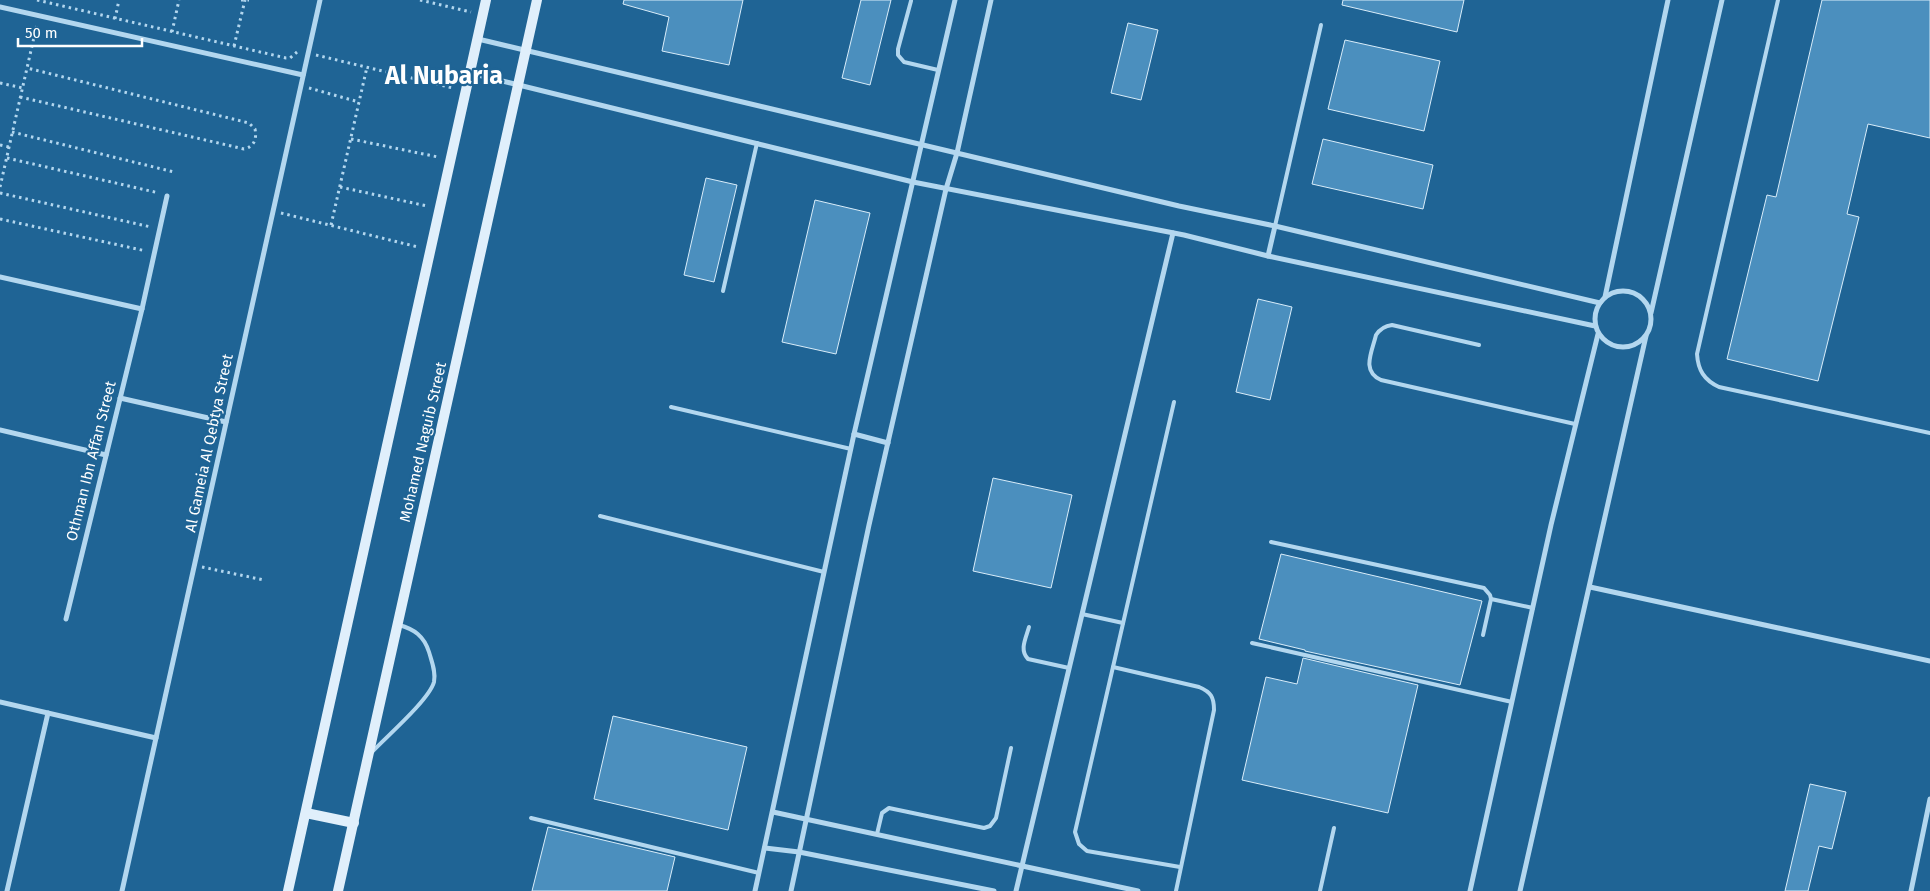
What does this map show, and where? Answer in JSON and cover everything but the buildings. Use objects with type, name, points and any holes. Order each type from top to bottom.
[{"type":"street","name":"Al Gameia Al Qebtya Street","points":[[122,891],[320,0]]},
{"type":"street","points":[[288,891],[486,0]]},
{"type":"street","name":"Mohamed Naguib Street","points":[[338,891],[538,0]]},
{"type":"street","points":[[755,891],[854,434],[954,0]]},
{"type":"street","points":[[791,891],[888,443],[946,190],[957,153],[991,0]]},
{"type":"street","points":[[1605,297],[1668,0]]},
{"type":"street","points":[[1650,313],[1722,0]]},
{"type":"street","points":[[0,7],[303,75]]},
{"type":"street","points":[[478,39],[1179,206],[1275,226],[1600,303]]},
{"type":"street","points":[[470,73],[946,190],[1173,233],[1268,256],[1595,326]]},
{"type":"street","name":"Othman Ibn Affan Street","points":[[66,619],[142,309],[167,196]]},
{"type":"street","points":[[1268,256],[1275,226]]},
{"type":"street","points":[[1016,891],[1173,233]]},
{"type":"street","points":[[0,277],[142,309]]},
{"type":"street","points":[[1520,891],[1651,320],[1650,313],[1643,299],[1629,291],[1613,293],[1605,297],[1600,303],[1596,310],[1595,326],[1603,340],[1618,347],[1634,345],[1646,336]]},
{"type":"street","points":[[1470,891],[1575,424],[1598,334]]},
{"type":"street","points":[[120,398],[226,422]]},
{"type":"street","points":[[0,430],[106,455]]},
{"type":"street","points":[[854,434],[888,443]]},
{"type":"street","points":[[1590,587],[1930,661]]},
{"type":"street","points":[[0,702],[156,738]]},
{"type":"street","points":[[7,891],[48,713]]},
{"type":"street","points":[[1911,891],[1930,798]]},
{"type":"street","points":[[306,812],[354,823]]},
{"type":"street","points":[[773,812],[1114,888],[1138,891]]},
{"type":"street","points":[[764,848],[799,852],[994,891]]},
{"type":"lane","points":[[1778,0],[1697,354],[1697,365],[1709,382],[1719,387],[1930,433]]},
{"type":"lane","points":[[911,1],[898,55],[904,62],[938,70]]},
{"type":"lane","points":[[1275,226],[1321,25]]},
{"type":"lane","points":[[723,291],[757,144]]},
{"type":"lane","points":[[1479,345],[1392,325],[1387,326],[1379,331],[1376,336],[1369,366],[1370,372],[1381,380],[1575,424]]},
{"type":"lane","points":[[1174,402],[1075,832],[1079,844],[1087,851],[1180,868]]},
{"type":"lane","points":[[671,407],[851,449]]},
{"type":"lane","points":[[600,516],[824,572]]},
{"type":"lane","points":[[1271,542],[1484,588],[1491,599],[1483,635]]},
{"type":"lane","points":[[1491,599],[1533,608]]},
{"type":"lane","points":[[1082,614],[1123,623]]},
{"type":"lane","points":[[369,756],[426,696],[434,682],[434,667],[424,640],[415,631],[398,624]]},
{"type":"lane","points":[[1029,627],[1023,650],[1026,657],[1069,668]]},
{"type":"lane","points":[[1252,643],[1512,702]]},
{"type":"lane","points":[[1113,666],[1199,687],[1209,691],[1214,700],[1214,710],[1176,891]]},
{"type":"lane","points":[[877,834],[882,813],[889,808],[979,827],[990,826],[996,818],[1011,748]]},
{"type":"lane","points":[[531,818],[759,873]]},
{"type":"lane","points":[[1320,891],[1334,828]]},
{"type":"path","points":[[37,0],[290,58],[298,51]]},
{"type":"path","points":[[112,32],[119,0]]},
{"type":"path","points":[[170,45],[179,0]]},
{"type":"path","points":[[241,0],[249,0]]},
{"type":"path","points":[[231,59],[245,0]]},
{"type":"path","points":[[420,0],[483,15]]},
{"type":"path","points":[[0,187],[39,16]]},
{"type":"path","points":[[308,54],[466,91]]},
{"type":"path","points":[[331,225],[367,67]]},
{"type":"path","points":[[20,98],[244,149],[254,144],[256,133],[253,126],[249,123],[27,68]]},
{"type":"path","points":[[0,83],[22,88]]},
{"type":"path","points":[[301,86],[359,102]]},
{"type":"path","points":[[12,132],[174,172]]},
{"type":"path","points":[[351,139],[451,160]]},
{"type":"path","points":[[0,145],[9,147]]},
{"type":"path","points":[[7,158],[167,196]]},
{"type":"path","points":[[340,187],[440,209]]},
{"type":"path","points":[[0,193],[160,229]]},
{"type":"path","points":[[273,211],[431,250]]},
{"type":"path","points":[[0,219],[155,253]]},
{"type":"path","points":[[194,566],[264,580]]},
{"type":"district","name":"Al Nubaria","points":[[444,75]]}]
